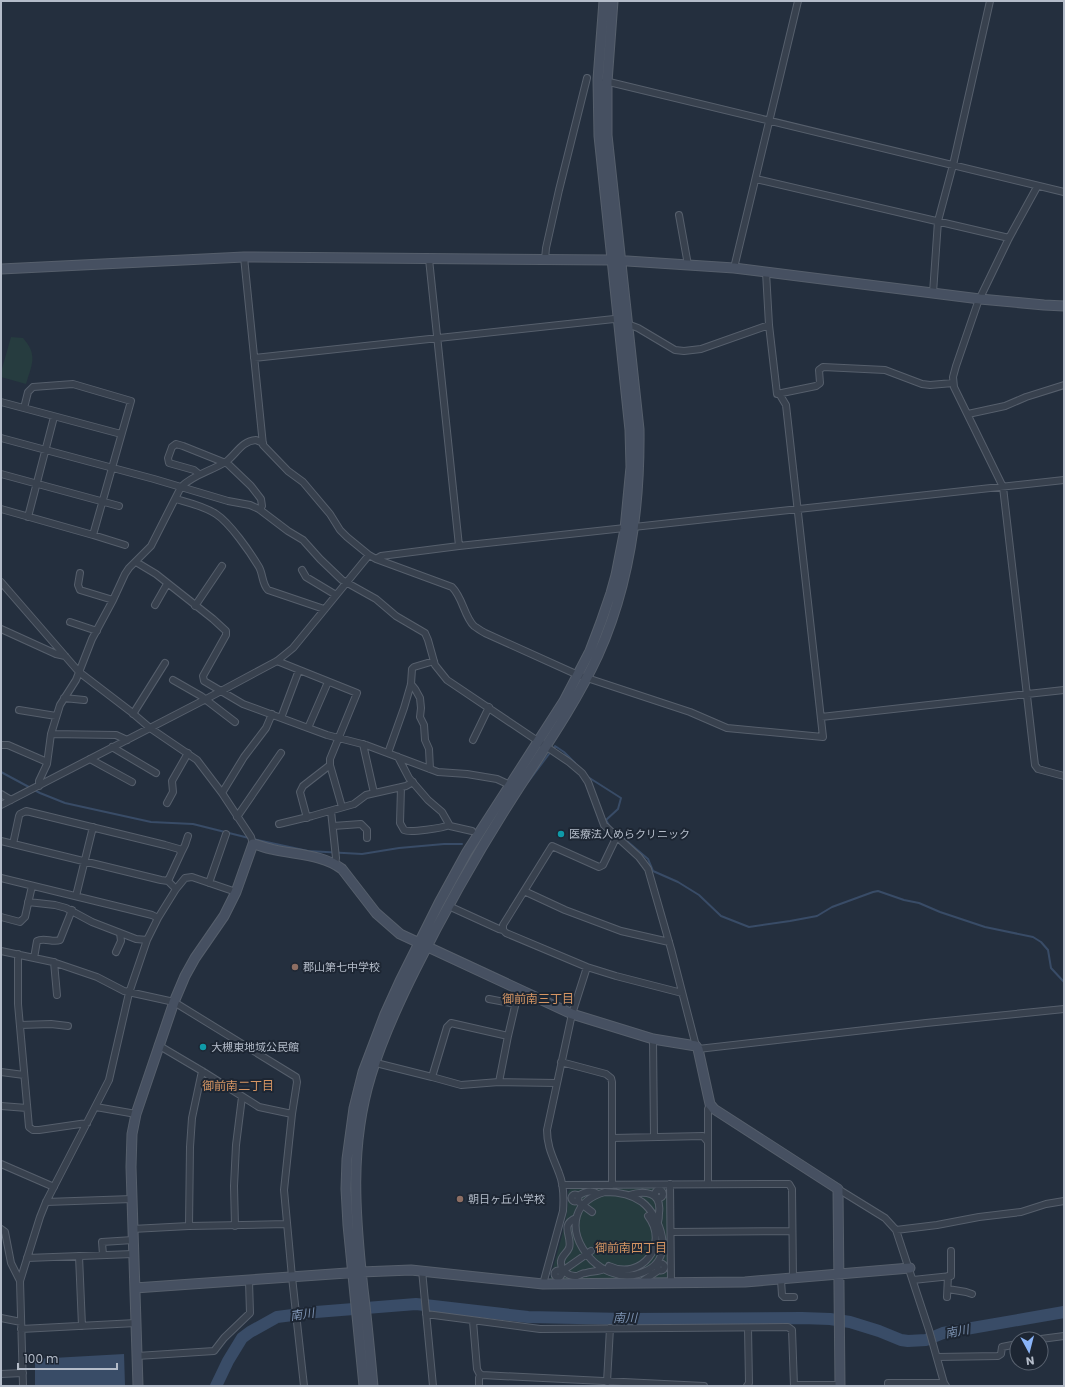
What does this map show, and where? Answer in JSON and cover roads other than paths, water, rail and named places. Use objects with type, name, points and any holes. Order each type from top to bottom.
[{"type":"street","points":[[604,1],[602,80],[620,322],[630,430],[630,528]]},
{"type":"street","points":[[602,80],[613,1]]},
{"type":"street","points":[[734,268],[798,1]]},
{"type":"street","points":[[933,293],[938,221],[953,165],[990,1]]},
{"type":"street","points":[[545,259],[546,248],[559,190],[587,78]]},
{"type":"street","points":[[602,80],[1064,192]]},
{"type":"street","points":[[756,179],[1009,238]]},
{"type":"street","points":[[1037,186],[1009,238],[980,299],[956,366],[953,383],[1003,487],[1035,765],[1038,769],[1064,776]]},
{"type":"street","points":[[679,215],[688,265]]},
{"type":"street","points":[[244,257],[262,443],[288,471],[303,482],[330,514],[340,530],[363,551],[382,562],[452,587],[458,593],[469,618],[474,625],[485,633],[582,676],[690,712],[727,728],[823,737],[786,405],[780,395],[777,394],[769,325],[766,272]]},
{"type":"street","points":[[1,269],[244,257],[616,260],[734,268],[980,299],[1044,306],[1064,306]]},
{"type":"street","points":[[429,259],[459,546]]},
{"type":"street","points":[[423,944],[467,852],[510,785],[541,744],[569,711],[582,676],[598,655],[610,625],[624,577],[640,467],[639,429],[629,325],[616,260]]},
{"type":"street","points":[[254,358],[614,319],[638,328],[675,350],[684,351],[701,349],[769,325]]},
{"type":"street","points":[[780,395],[816,386],[820,383],[819,370],[824,367],[885,370],[930,386],[953,383]]},
{"type":"street","points":[[24,408],[28,392],[32,387],[73,384],[131,401],[93,535]]},
{"type":"street","points":[[968,414],[1005,406],[1026,397],[1064,385]]},
{"type":"street","points":[[1,402],[121,434]]},
{"type":"street","points":[[28,517],[54,416]]},
{"type":"street","points":[[1,438],[154,478],[228,501],[250,505],[260,510],[288,531],[303,540],[320,559],[346,582],[376,599],[396,616],[425,633],[437,668],[447,680],[569,762],[582,773],[588,782],[604,825],[616,838],[647,865],[651,875],[697,1047],[710,1104],[708,1109],[708,1184]]},
{"type":"street","points":[[38,786],[47,762],[51,734],[60,706],[76,680],[78,672],[125,574],[151,546],[182,487],[188,481],[224,462],[246,443],[256,440],[262,443]]},
{"type":"street","points":[[199,474],[194,470],[169,463],[168,458],[172,447],[176,444],[183,446],[228,464],[251,486],[262,501],[260,510]]},
{"type":"street","points":[[1,474],[119,506]]},
{"type":"street","points":[[376,558],[381,556],[459,546],[1064,480]]},
{"type":"street","points":[[176,499],[203,507],[222,519],[252,556],[261,572],[265,586],[268,590],[324,610]]},
{"type":"street","points":[[1,509],[125,545]]},
{"type":"street","points":[[1,805],[277,661],[293,648],[346,582],[370,555]]},
{"type":"street","points":[[136,562],[148,568],[226,631],[226,635],[203,677],[204,681],[243,704],[308,728],[362,744],[438,772],[467,774],[497,779],[510,785]]},
{"type":"street","points":[[196,606],[222,566]]},
{"type":"street","points":[[302,570],[306,577],[336,595]]},
{"type":"street","points":[[80,573],[78,585],[80,590],[113,600]]},
{"type":"street","points":[[1,582],[78,672],[150,728],[188,753],[201,764],[251,837],[253,844],[236,892],[224,916],[195,958],[185,976],[158,1046],[136,1114],[131,1152],[132,1229],[138,1386]]},
{"type":"street","points":[[155,605],[167,584]]},
{"type":"street","points":[[70,622],[97,631]]},
{"type":"street","points":[[1,629],[56,654],[65,656]]},
{"type":"street","points":[[277,661],[357,693],[330,758],[330,765],[342,807]]},
{"type":"street","points":[[388,753],[411,684],[411,672],[413,668],[434,661]]},
{"type":"street","points":[[133,714],[165,663]]},
{"type":"street","points":[[282,718],[299,670]]},
{"type":"street","points":[[173,680],[206,699],[235,722]]},
{"type":"street","points":[[308,728],[328,682]]},
{"type":"street","points":[[411,684],[416,688],[420,698],[420,717],[424,725],[430,769]]},
{"type":"street","points":[[820,717],[1064,690]]},
{"type":"street","points":[[64,698],[84,700]]},
{"type":"street","points":[[473,740],[489,707]]},
{"type":"street","points":[[19,710],[56,716]]},
{"type":"street","points":[[222,793],[244,757],[266,728],[272,714]]},
{"type":"street","points":[[51,734],[116,736],[126,740]]},
{"type":"street","points":[[362,744],[374,793]]},
{"type":"street","points":[[373,1386],[364,1299],[357,1272],[346,1190],[347,1159],[354,1108],[363,1072],[384,1014],[423,944],[541,744]]},
{"type":"street","points":[[1,745],[8,745],[47,762]]},
{"type":"street","points":[[112,747],[156,773]]},
{"type":"street","points":[[167,803],[172,792],[172,782],[188,753]]},
{"type":"street","points":[[237,816],[281,753]]},
{"type":"street","points":[[398,757],[412,782],[434,807],[442,812],[450,825],[455,828],[472,831]]},
{"type":"street","points":[[90,759],[132,782]]},
{"type":"street","points":[[307,818],[300,792],[303,786],[330,765]]},
{"type":"street","points":[[279,824],[307,818],[354,804],[364,796],[401,787],[412,782]]},
{"type":"street","points":[[401,787],[400,823],[404,830],[409,831],[450,825]]},
{"type":"street","points":[[1,794],[11,800]]},
{"type":"street","points":[[13,844],[19,816],[26,811],[179,849],[181,853]]},
{"type":"street","points":[[331,811],[336,864]]},
{"type":"street","points":[[333,826],[362,824],[367,830],[367,838]]},
{"type":"street","points":[[76,896],[93,827]]},
{"type":"street","points":[[209,883],[226,834]]},
{"type":"street","points":[[168,881],[188,836]]},
{"type":"street","points":[[616,838],[603,865],[599,867],[552,846],[503,925],[504,930],[506,934],[587,967],[682,993]]},
{"type":"street","points":[[1,841],[168,881],[176,889]]},
{"type":"street","points":[[253,844],[270,849],[318,858],[336,864],[376,913],[400,934],[572,1014],[653,1039],[697,1047],[1064,1009]]},
{"type":"street","points":[[23,1386],[20,1281],[46,1202],[109,1080],[129,993],[147,940],[158,918],[176,889],[189,877],[236,892]]},
{"type":"street","points":[[1,878],[152,915],[158,918]]},
{"type":"street","points":[[1,916],[20,922],[24,918],[32,886]]},
{"type":"street","points":[[524,891],[565,910],[621,930],[669,942]]},
{"type":"street","points":[[28,902],[55,905],[72,910],[88,920],[120,933],[136,939],[147,940]]},
{"type":"street","points":[[453,908],[498,929],[504,930]]},
{"type":"street","points":[[34,958],[38,940],[41,939],[58,942],[60,940],[72,910]]},
{"type":"street","points":[[116,952],[121,941],[120,933]]},
{"type":"street","points":[[1,951],[54,962],[98,977],[129,993],[174,1002],[295,1076],[298,1082],[292,1114],[284,1190],[304,1386]]},
{"type":"street","points":[[18,954],[18,1004],[29,1127],[33,1130],[47,1130],[88,1123]]},
{"type":"street","points":[[54,962],[57,995]]},
{"type":"street","points":[[544,1284],[563,1211],[564,1193],[559,1173],[549,1150],[547,1135],[548,1123],[572,1014],[587,967]]},
{"type":"street","points":[[499,1082],[519,989]]},
{"type":"street","points":[[489,999],[515,1004]]},
{"type":"street","points":[[432,1077],[447,1027],[451,1023],[508,1036]]},
{"type":"street","points":[[20,1026],[51,1024],[68,1026]]},
{"type":"street","points":[[653,1039],[654,1137]]},
{"type":"street","points":[[158,1046],[202,1071],[262,1109],[292,1114]]},
{"type":"street","points":[[561,1062],[606,1074],[611,1078],[613,1138],[612,1184]]},
{"type":"street","points":[[380,1064],[461,1085],[499,1082],[557,1083]]},
{"type":"street","points":[[189,1226],[192,1118],[202,1071]]},
{"type":"street","points":[[1,1072],[24,1075]]},
{"type":"street","points":[[235,1226],[234,1186],[236,1145],[242,1097]]},
{"type":"street","points":[[710,1104],[838,1189],[885,1218],[896,1230],[910,1268],[945,1385],[888,1383],[888,1386]]},
{"type":"street","points":[[1,1106],[27,1108]]},
{"type":"street","points":[[96,1107],[136,1114]]},
{"type":"street","points":[[613,1138],[703,1136],[708,1142]]},
{"type":"street","points":[[1,1164],[54,1187]]},
{"type":"street","points":[[669,1281],[671,1232],[670,1184]]},
{"type":"street","points":[[562,1185],[788,1184],[792,1189],[793,1279]]},
{"type":"street","points":[[659,1189],[655,1193],[662,1198]]},
{"type":"street","points":[[426,1314],[540,1329],[788,1327],[792,1330],[794,1386],[840,1385],[838,1189]]},
{"type":"street","points":[[575,1197],[591,1191],[598,1194]]},
{"type":"street","points":[[557,1275],[568,1274],[574,1276],[607,1267],[628,1269],[639,1266],[649,1257],[655,1245],[656,1233],[654,1225],[642,1202],[625,1194],[612,1192],[598,1194],[587,1200],[575,1197]]},
{"type":"street","points":[[629,1196],[646,1193],[662,1198]]},
{"type":"street","points":[[575,1197],[592,1212]]},
{"type":"street","points":[[575,1197],[579,1210],[576,1218],[577,1236],[581,1247],[589,1253],[591,1260],[621,1275],[633,1275],[660,1266]]},
{"type":"street","points":[[660,1266],[659,1258],[663,1246],[658,1222],[660,1206],[658,1200],[662,1198]]},
{"type":"street","points":[[46,1202],[132,1199]]},
{"type":"street","points":[[896,1230],[937,1226],[1021,1212],[1046,1204],[1064,1201]]},
{"type":"street","points":[[649,1215],[658,1222]]},
{"type":"street","points":[[557,1275],[561,1266],[563,1255],[568,1251],[570,1245],[567,1229],[571,1222],[576,1218]]},
{"type":"street","points":[[132,1229],[287,1224]]},
{"type":"street","points":[[1,1229],[5,1232],[11,1263],[20,1281]]},
{"type":"street","points":[[671,1232],[792,1231]]},
{"type":"street","points":[[103,1255],[102,1242],[133,1240]]},
{"type":"street","points":[[913,1280],[951,1276],[951,1251]]},
{"type":"street","points":[[557,1275],[589,1253]]},
{"type":"street","points":[[643,1253],[660,1266],[669,1281]]},
{"type":"street","points":[[27,1258],[133,1254]]},
{"type":"street","points":[[79,1256],[82,1326]]},
{"type":"street","points":[[644,1280],[668,1258]]},
{"type":"street","points":[[607,1267],[607,1283]]},
{"type":"street","points":[[134,1288],[249,1281],[357,1272],[411,1270],[544,1284],[669,1281],[745,1282],[910,1268]]},
{"type":"street","points":[[422,1270],[433,1386]]},
{"type":"street","points":[[357,1272],[355,1296],[364,1386]]},
{"type":"street","points":[[948,1276],[948,1297]]},
{"type":"street","points":[[781,1280],[782,1295],[784,1297],[794,1297]]},
{"type":"street","points":[[137,1356],[214,1351],[224,1338],[250,1313],[249,1281]]},
{"type":"street","points":[[948,1289],[972,1294]]},
{"type":"street","points":[[1,1318],[21,1322]]},
{"type":"street","points":[[473,1321],[477,1369],[480,1374],[485,1376],[704,1386]]},
{"type":"street","points":[[21,1329],[136,1323]]},
{"type":"street","points":[[608,1382],[610,1328]]},
{"type":"street","points":[[747,1386],[749,1383],[748,1328]]},
{"type":"street","points":[[1049,1338],[1064,1336]]},
{"type":"street","points":[[936,1354],[998,1356],[1002,1347],[1009,1346]]},
{"type":"street","points":[[1,1374],[23,1373]]},
{"type":"street","points":[[479,1386],[480,1374]]},
{"type":"street","points":[[543,1379],[543,1386]]},
{"type":"water","points":[[124,1354],[125,1386],[35,1386],[35,1359]]},
{"type":"waterway","points":[[528,782],[555,746],[564,752],[575,763]]},
{"type":"waterway","points":[[1,772],[40,793],[65,803],[151,822],[193,824],[249,838]]},
{"type":"waterway","points":[[588,777],[621,798],[618,809],[606,820],[610,827]]},
{"type":"waterway","points":[[621,836],[648,859],[653,871],[678,882],[699,895],[721,916],[749,927],[817,916],[832,907],[878,891],[904,900],[919,903],[940,912],[985,927],[1033,937],[1041,942],[1048,950],[1051,968],[1064,982]]},
{"type":"waterway","points":[[253,839],[308,851],[362,854],[399,848],[462,844]]},
{"type":"waterway","name":"南川","points":[[216,1386],[228,1361],[242,1338],[250,1332],[277,1317],[316,1312],[416,1304],[528,1317],[625,1319],[830,1319],[850,1322],[901,1340],[908,1341],[926,1340],[943,1333],[1064,1312]]},
{"type":"place","name":"医療法人めらクリニック","points":[[561,834]]},
{"type":"place","name":"郡山第七中学校","points":[[295,967]]},
{"type":"place","name":"大槻東地域公民館","points":[[203,1047]]},
{"type":"place","name":"朝日ヶ丘小学校","points":[[460,1199]]},
{"type":"district","name":"御前南三丁目","points":[[538,998]]},
{"type":"district","name":"御前南二丁目","points":[[238,1085]]},
{"type":"district","name":"御前南四丁目","points":[[631,1247]]}]
